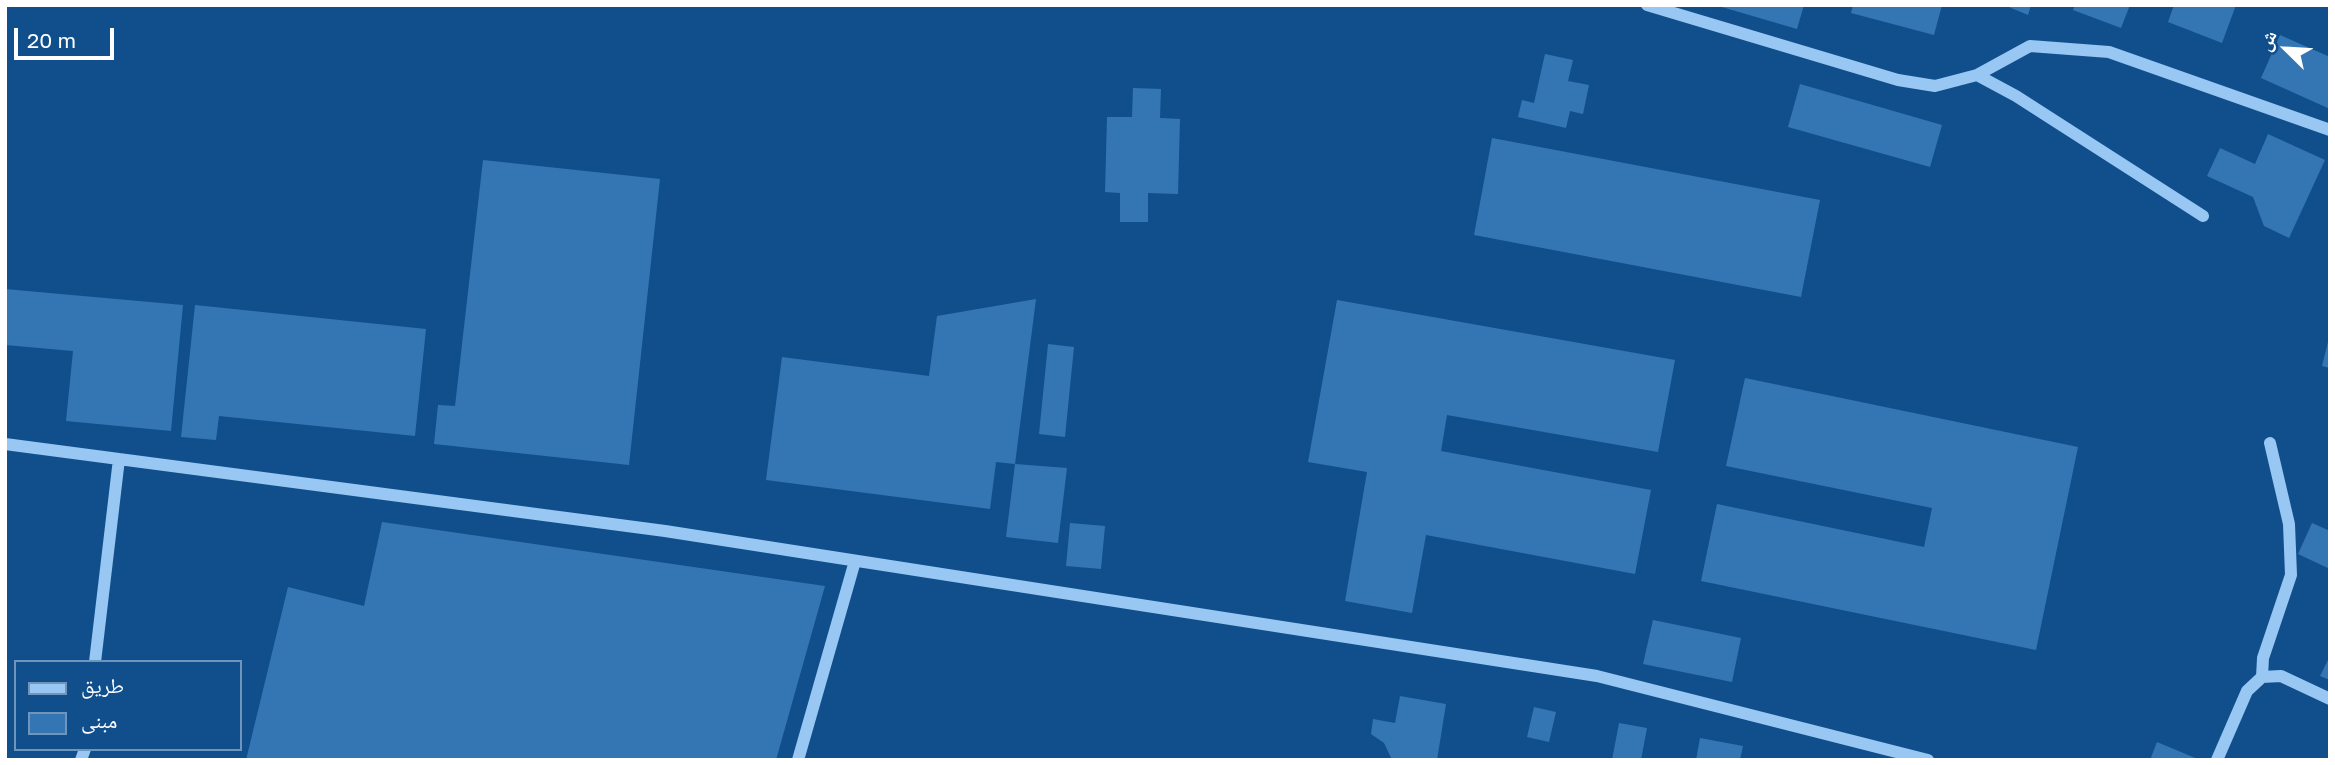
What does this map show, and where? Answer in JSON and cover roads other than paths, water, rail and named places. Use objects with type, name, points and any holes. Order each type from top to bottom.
[{"type":"street","points":[[1647,5],[1898,80],[1935,86],[1977,75],[2030,46],[2109,52],[2330,130]]},
{"type":"street","points":[[1977,75],[2203,216]]},
{"type":"street","points":[[2262,677],[2263,658],[2291,575],[2288,524],[2270,443]]},
{"type":"street","points":[[5,444],[665,531],[1597,676],[1928,760]]},
{"type":"street","points":[[95,660],[119,459]]},
{"type":"street","points":[[798,760],[855,561]]},
{"type":"street","points":[[2217,760],[2246,691],[2262,677],[2281,676],[2330,699]]}]
